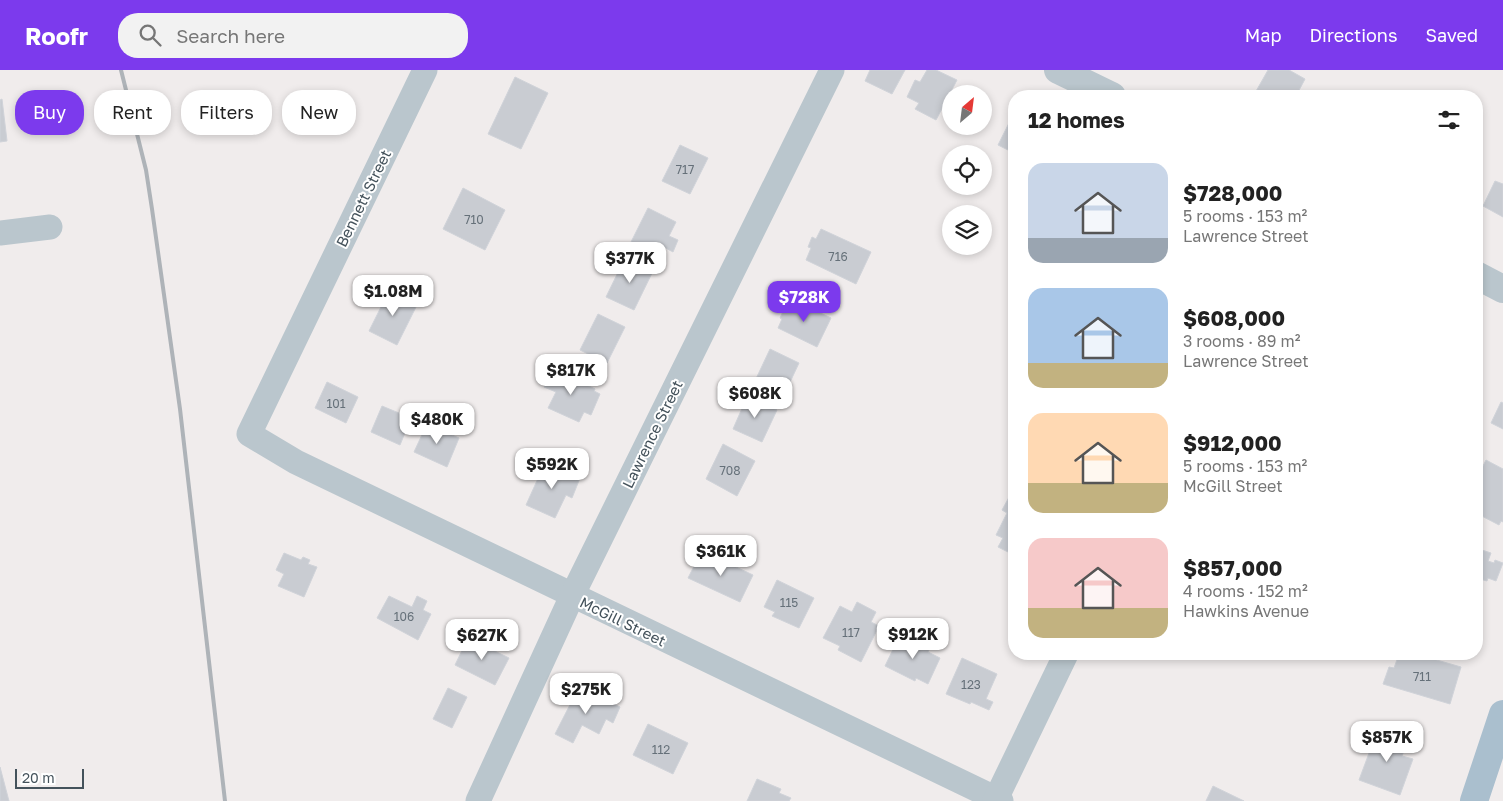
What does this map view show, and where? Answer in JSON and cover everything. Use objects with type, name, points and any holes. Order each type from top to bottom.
[{"type":"main road","points":[[1474,801],[1503,714]]},
{"type":"street","name":"Bennett Street","points":[[249,434],[425,70]]},
{"type":"street","name":"Lawrence Street","points":[[478,801],[572,596],[832,70]]},
{"type":"street","points":[[1058,70],[1100,90]]},
{"type":"street","points":[[0,233],[50,227]]},
{"type":"street","points":[[1483,279],[1503,289]]},
{"type":"street","name":"McGill Street","points":[[249,434],[296,462],[998,800]]},
{"type":"street","points":[[998,800],[1063,660]]},
{"type":"building","points":[[870,70],[905,70],[892,94],[865,81]]},
{"type":"building","points":[[927,70],[936,70],[957,80],[954,85],[942,85],[942,109],[936,120],[915,109],[919,103],[907,97],[915,80],[920,82]]},
{"type":"building","points":[[1268,70],[1289,70],[1305,79],[1299,90],[1257,90]]},
{"type":"building","points":[[515,77],[548,93],[521,149],[488,134]]},
{"type":"building","points":[[2,99],[7,141],[0,142],[0,100]]},
{"type":"building","points":[[1008,125],[1008,150],[998,145]]},
{"type":"building","points":[[680,145],[708,158],[690,194],[662,181]]},
{"type":"building","points":[[1495,181],[1503,184],[1503,217],[1483,206]]},
{"type":"building","points":[[463,188],[505,210],[485,250],[443,229]]},
{"type":"building","points":[[648,208],[676,222],[669,236],[678,240],[673,252],[664,247],[660,256],[631,242]]},
{"type":"building","points":[[821,229],[871,252],[856,284],[806,260],[811,248],[808,247],[812,237],[816,239]]},
{"type":"building","points":[[625,258],[653,271],[634,310],[606,297]]},
{"type":"building","points":[[390,289],[418,303],[397,345],[369,331]]},
{"type":"building","points":[[791,299],[831,318],[817,347],[778,328],[782,319],[780,318],[788,301],[790,302]]},
{"type":"building","points":[[598,314],[625,327],[607,363],[580,350]]},
{"type":"building","points":[[770,349],[799,363],[783,397],[754,383]]},
{"type":"building","points":[[553,369],[595,389],[594,391],[600,394],[591,415],[584,412],[579,422],[548,408],[556,392],[544,387]]},
{"type":"building","points":[[327,382],[358,397],[346,423],[315,408]]},
{"type":"building","points":[[747,397],[777,410],[762,442],[733,429]]},
{"type":"building","points":[[1501,402],[1503,403],[1503,429],[1491,423]]},
{"type":"building","points":[[382,406],[411,418],[400,445],[371,432]]},
{"type":"building","points":[[427,424],[459,438],[447,467],[414,452]]},
{"type":"building","points":[[723,444],[755,461],[737,496],[706,479]]},
{"type":"building","points":[[1486,460],[1503,469],[1503,522],[1501,521],[1499,525],[1483,517],[1483,466]]},
{"type":"building","points":[[545,463],[580,478],[572,498],[566,495],[555,518],[526,505]]},
{"type":"building","points":[[1008,499],[1008,552],[998,547],[1003,538],[996,535],[1007,513],[1002,510]]},
{"type":"building","points":[[1483,550],[1491,553],[1488,561],[1494,563],[1495,560],[1503,563],[1496,581],[1488,578],[1487,581],[1483,580]]},
{"type":"building","points":[[702,551],[753,575],[740,602],[688,578]]},
{"type":"building","points":[[284,553],[301,560],[303,557],[310,560],[308,564],[317,567],[304,597],[278,586],[284,574],[276,570]]},
{"type":"building","points":[[777,580],[814,598],[799,628],[772,616],[775,612],[764,607]]},
{"type":"building","points":[[389,596],[412,607],[417,596],[427,601],[423,610],[431,614],[418,640],[377,618]]},
{"type":"building","points":[[857,602],[876,612],[871,622],[879,626],[861,662],[838,650],[840,646],[823,638],[840,606],[852,612]]},
{"type":"building","points":[[916,636],[932,643],[928,652],[940,658],[928,684],[916,678],[915,681],[885,666],[898,639],[911,645]]},
{"type":"building","points":[[468,638],[509,658],[495,685],[455,665]]},
{"type":"building","points":[[962,658],[997,674],[986,699],[993,702],[989,710],[946,694]]},
{"type":"building","points":[[1397,660],[1437,660],[1461,667],[1450,704],[1383,684],[1389,667],[1394,668]]},
{"type":"building","points":[[579,687],[620,707],[613,723],[606,719],[599,734],[582,725],[573,743],[555,734]]},
{"type":"building","points":[[448,688],[467,697],[452,728],[433,719]]},
{"type":"building","points":[[648,724],[688,743],[673,774],[633,755]]},
{"type":"building","points":[[1378,729],[1408,740],[1402,756],[1413,759],[1400,795],[1359,780]]},
{"type":"building","points":[[0,767],[9,801],[0,801]]},
{"type":"building","points":[[757,779],[781,789],[779,793],[791,798],[789,801],[747,801]]},
{"type":"building","points":[[1213,786],[1244,801],[1206,801]]},
{"type":"railway","points":[[121,70],[146,170],[152,209],[180,409],[225,801]]}]
